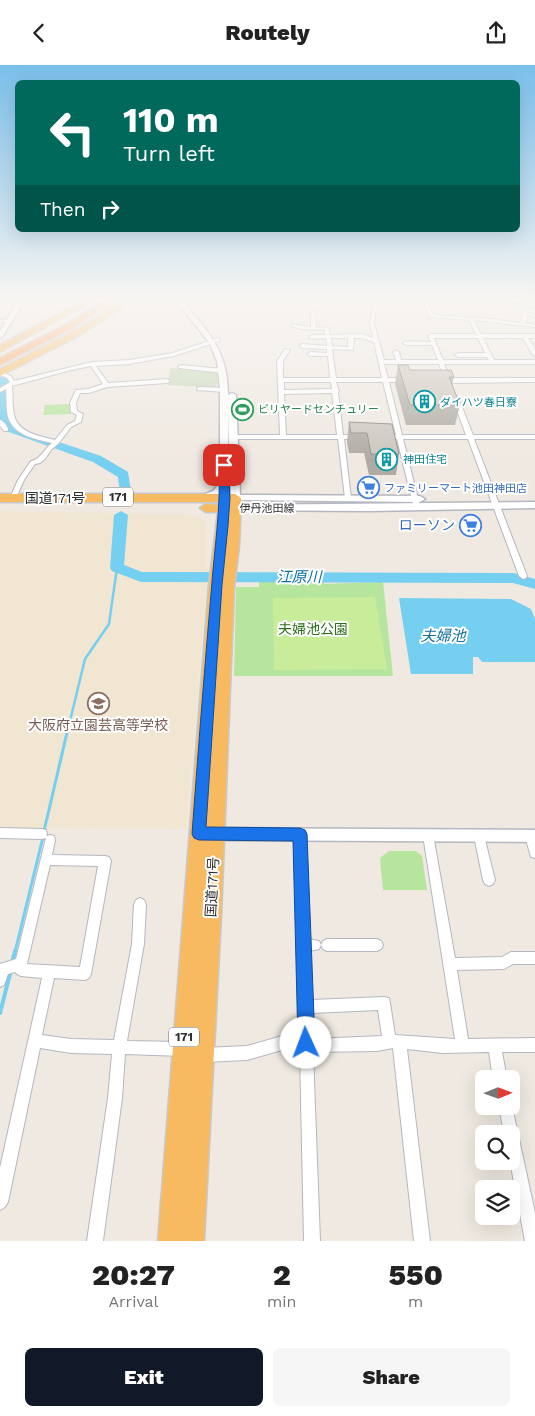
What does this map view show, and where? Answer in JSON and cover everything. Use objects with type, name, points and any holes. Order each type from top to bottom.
[{"type":"highway","points":[[0,362],[18,353]]},
{"type":"highway","points":[[0,369],[31,353]]},
{"type":"highway","points":[[0,373],[39,353]]},
{"type":"highway","name":"国道171号","points":[[0,497],[200,498],[230,503]]},
{"type":"highway","name":"国道171号","points":[[0,504],[230,503]]},
{"type":"highway","name":"国道171号","points":[[171,1241],[192,1052],[207,834],[216,585],[230,503]]},
{"type":"highway","name":"国道171号","points":[[191,1241],[192,1052]]},
{"type":"main road","name":"伊丹池田線","points":[[219,353],[223,371],[224,390],[224,484],[230,503]]},
{"type":"main road","name":"伊丹池田線","points":[[223,353],[228,361],[231,376],[234,437],[230,503]]},
{"type":"main road","name":"伊丹池田線","points":[[230,503],[348,498],[415,503]]},
{"type":"main road","name":"伊丹池田線","points":[[495,503],[535,500]]},
{"type":"main road","name":"伊丹池田線","points":[[230,503],[495,503],[535,505]]},
{"type":"street","points":[[1,389],[92,364],[128,362],[178,353]]},
{"type":"street","points":[[283,437],[281,358],[285,353]]},
{"type":"street","points":[[310,354],[321,353]]},
{"type":"street","points":[[330,353],[348,498]]},
{"type":"street","points":[[379,353],[415,503]]},
{"type":"street","points":[[396,353],[399,362]]},
{"type":"street","points":[[416,353],[418,362]]},
{"type":"street","points":[[437,353],[523,577]]},
{"type":"street","points":[[458,355],[489,355],[492,362]]},
{"type":"street","points":[[381,362],[535,362]]},
{"type":"street","points":[[92,364],[106,385]]},
{"type":"street","points":[[181,367],[223,371]]},
{"type":"street","points":[[0,373],[9,377],[11,415],[14,424],[26,433],[57,442]]},
{"type":"street","points":[[281,380],[412,380]]},
{"type":"street","points":[[439,380],[535,380]]},
{"type":"street","points":[[13,498],[21,480],[33,462],[38,462],[43,458],[48,449],[57,442],[69,426],[78,422],[80,414],[74,412],[73,403],[78,391],[89,391],[106,385],[167,381]]},
{"type":"street","points":[[199,389],[224,390]]},
{"type":"street","points":[[282,392],[336,391]]},
{"type":"street","points":[[0,421],[6,431]]},
{"type":"street","points":[[234,437],[370,437]]},
{"type":"street","points":[[379,437],[535,437]]},
{"type":"street","points":[[200,498],[216,493],[224,484]]},
{"type":"street","points":[[0,833],[46,837],[46,860],[21,970],[84,974],[105,861],[46,860]]},
{"type":"street","points":[[207,834],[533,836],[535,853]]},
{"type":"street","points":[[300,834],[315,945],[305,1007],[312,1241]]},
{"type":"street","points":[[428,835],[463,1046]]},
{"type":"street","points":[[479,836],[489,880]]},
{"type":"street","points":[[95,1241],[115,1098],[119,1048],[138,944],[140,905]]},
{"type":"street","points":[[315,945],[378,945]]},
{"type":"street","points":[[450,964],[504,963],[511,958],[535,958]]},
{"type":"street","points":[[0,981],[3,969],[21,964]]},
{"type":"street","points":[[0,1202],[49,973]]},
{"type":"street","points":[[305,1007],[384,1003],[394,1041],[422,1241]]},
{"type":"street","points":[[35,1041],[71,1046],[247,1053],[282,1043],[306,1043],[322,1046],[394,1041],[443,1046],[535,1045]]},
{"type":"street","points":[[494,1045],[498,1070]]},
{"type":"street","points":[[508,1115],[533,1241]]},
{"type":"shaded area","name":"大阪府立園芸高等学校","points":[[0,511],[169,514],[198,516],[207,523],[207,579],[186,829],[0,828]]},
{"type":"green space","points":[[170,368],[217,372],[217,384],[215,388],[168,385]]},
{"type":"green space","points":[[70,404],[71,414],[43,415],[45,405]]},
{"type":"green space","name":"夫婦池公園","points":[[259,582],[324,582],[324,584],[383,582],[393,676],[234,676],[236,587],[259,587]]},
{"type":"green space","points":[[375,597],[387,669],[274,670],[273,598]]},
{"type":"green space","points":[[389,851],[416,851],[422,856],[427,890],[383,890],[380,858]]},
{"type":"water","name":"夫婦池","points":[[399,598],[511,599],[531,609],[535,619],[535,662],[482,662],[478,657],[473,657],[473,674],[411,674]]},
{"type":"building","points":[[398,365],[408,365],[410,370],[451,370],[454,377],[449,377],[460,405],[410,405]]},
{"type":"building","points":[[349,422],[392,424],[399,454],[371,454],[367,433],[351,433]]},
{"type":"waterway","name":"江原川","points":[[0,377],[6,382],[5,421],[10,429],[97,459],[124,475],[125,491]]},
{"type":"waterway","name":"江原川","points":[[1,392],[5,391]]},
{"type":"waterway","name":"江原川","points":[[121,515],[117,568],[141,577],[513,578],[535,584]]},
{"type":"waterway","points":[[69,725],[85,659],[109,624],[117,568]]},
{"type":"waterway","points":[[44,831],[69,724]]},
{"type":"waterway","points":[[15,952],[43,837]]},
{"type":"waterway","points":[[12,963],[15,951]]},
{"type":"waterway","points":[[0,1013],[11,970]]},
{"type":"place","name":"ダイハツ春日寮","points":[[424,402]]},
{"type":"place","name":"ビリヤードセンチュリー","points":[[242,409]]},
{"type":"place","name":"神田住宅","points":[[387,459]]},
{"type":"place","name":"ファミリーマート池田神田店","points":[[368,488]]},
{"type":"place","name":"ローソン","points":[[471,525]]},
{"type":"place","name":"大阪府立園芸高等学校","points":[[98,703]]},
{"type":"route","points":[[224,465],[225,498],[222,544],[216,585],[199,834],[300,834],[306,1043]]}]
